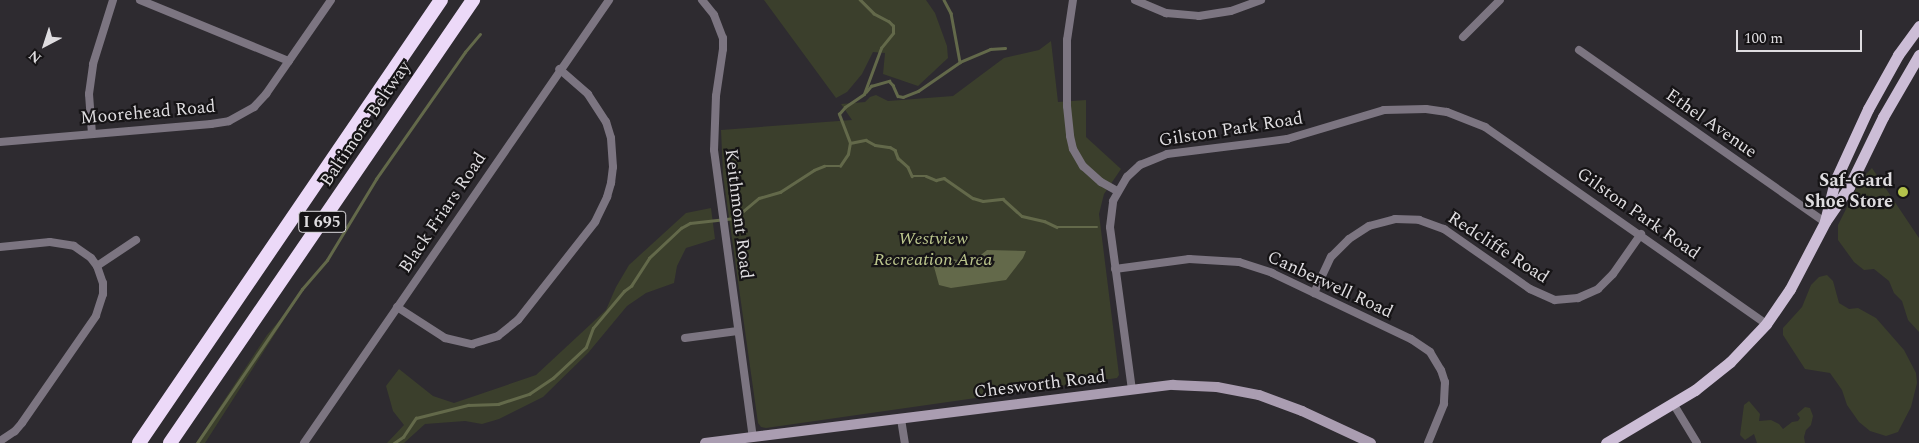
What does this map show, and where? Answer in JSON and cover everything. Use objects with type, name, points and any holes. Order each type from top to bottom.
[{"type":"highway","name":"Baltimore Beltway","points":[[139,443],[441,0]]},
{"type":"highway","name":"Baltimore Beltway","points":[[170,443],[473,0]]},
{"type":"main road","points":[[1825,222],[1835,181],[1868,109],[1898,55],[1919,26]]},
{"type":"main road","points":[[1606,443],[1674,405],[1730,362],[1766,324],[1800,272],[1825,222],[1849,187],[1883,116],[1919,55]]},
{"type":"street","points":[[92,134],[90,94],[93,64],[113,0]]},
{"type":"street","points":[[140,0],[289,61]]},
{"type":"street","name":"Moorehead Road","points":[[0,142],[230,121],[254,107],[266,94],[331,0]]},
{"type":"street","name":"Black Friars Road","points":[[304,443],[608,0]]},
{"type":"street","name":"Keithmont Road","points":[[702,0],[714,15],[723,38],[714,129],[716,168],[753,437]]},
{"type":"street","points":[[1073,0],[1067,40],[1067,106],[1070,136],[1073,149],[1083,166],[1101,182],[1117,191]]},
{"type":"street","points":[[1135,0],[1166,13],[1199,16],[1231,11],[1261,0]]},
{"type":"street","points":[[1464,37],[1500,0]]},
{"type":"street","name":"Ethel Avenue","points":[[1579,50],[1825,222]]},
{"type":"street","points":[[396,307],[433,331],[452,340],[472,344],[498,336],[518,320],[595,222],[607,197],[611,183],[613,167],[611,138],[606,122],[588,94],[559,69]]},
{"type":"street","name":"Gilston Park Road","points":[[1132,390],[1115,269],[1110,213],[1117,191],[1127,177],[1140,166],[1167,154],[1287,139],[1384,110],[1426,109],[1447,112],[1485,127],[1641,234],[1766,324]]},
{"type":"street","name":"Redcliffe Road","points":[[1314,293],[1331,257],[1349,239],[1369,226],[1395,219],[1419,220],[1444,229],[1530,289],[1555,300],[1578,298],[1598,289],[1613,274],[1641,234]]},
{"type":"street","points":[[97,266],[136,240]]},
{"type":"street","points":[[0,247],[63,243],[84,251],[97,266],[103,282],[103,294],[96,316],[22,423],[15,431],[0,441]]},
{"type":"street","name":"Canberwell Road","points":[[1115,269],[1189,259],[1221,259],[1257,267],[1411,339],[1430,352],[1437,361],[1445,382],[1446,393],[1441,415],[1428,443]]},
{"type":"street","points":[[685,338],[738,331]]},
{"type":"street","name":"Chesworth Road","points":[[705,443],[1173,385],[1240,390],[1281,402],[1371,443]]},
{"type":"street","points":[[1674,405],[1696,443]]},
{"type":"street","points":[[901,419],[905,443]]},
{"type":"green space","points":[[764,0],[926,0],[935,13],[947,46],[948,58],[918,86],[883,74],[885,53],[873,52],[862,74],[847,92],[836,98]]},
{"type":"green space","name":"Westview Recreation Area","points":[[1051,41],[1058,102],[1086,100],[1086,137],[1121,169],[1104,194],[1099,214],[1119,375],[1117,378],[766,428],[761,427],[758,423],[723,175],[721,130],[852,120],[841,104],[865,102],[870,97],[876,95],[888,101],[953,96],[1004,58],[1039,50]]},
{"type":"green space","points":[[1872,168],[1919,238],[1919,332],[1908,320],[1902,301],[1894,293],[1889,281],[1874,269],[1864,270],[1854,262],[1838,240],[1838,225],[1861,179]]},
{"type":"green space","points":[[711,208],[715,239],[686,248],[677,266],[674,283],[646,293],[627,306],[588,353],[543,397],[499,419],[482,424],[465,421],[425,424],[404,443],[387,443],[404,425],[393,411],[386,386],[399,369],[433,396],[454,403],[536,375],[606,310],[616,287],[629,265],[686,213]]},
{"type":"green space","points":[[1827,275],[1833,281],[1839,303],[1849,309],[1858,308],[1876,318],[1904,350],[1916,373],[1917,383],[1911,407],[1898,432],[1886,436],[1870,431],[1859,422],[1847,405],[1842,390],[1830,373],[1805,369],[1783,335],[1783,328],[1802,307],[1811,285],[1819,277]]},
{"type":"green space","points":[[296,301],[205,443],[196,443],[267,335]]},
{"type":"green space","points":[[1749,401],[1760,414],[1759,421],[1771,420],[1779,424],[1783,429],[1792,422],[1798,421],[1800,418],[1797,414],[1805,407],[1810,408],[1813,416],[1811,425],[1806,430],[1805,443],[1757,443],[1754,434],[1745,440],[1740,435],[1744,405]]},
{"type":"shaded area","points":[[987,250],[1026,251],[1023,258],[1006,280],[951,288],[939,285],[931,256],[972,262]]},
{"type":"waterway","points":[[394,443],[403,437],[416,418],[468,405],[498,404],[529,394],[553,378],[586,347],[593,328],[624,291],[631,286],[649,258],[681,228],[690,223],[735,218],[759,198],[780,192],[814,170],[824,166],[840,166],[848,154],[850,143],[839,114],[845,107],[864,94],[881,48],[893,33],[893,26],[874,14],[860,0]]},
{"type":"waterway","points":[[944,0],[951,13],[960,62]]},
{"type":"waterway","points":[[197,443],[302,289],[327,260],[376,179],[465,52],[480,34]]},
{"type":"waterway","points":[[866,92],[871,86],[889,81],[898,96],[903,97],[918,91],[960,62],[990,49],[1005,48]]},
{"type":"waterway","points":[[850,143],[866,140],[875,145],[890,147],[895,150],[898,158],[908,167],[912,176],[926,176],[936,180],[944,178],[973,198],[983,201],[1003,199],[1022,216],[1044,221],[1057,227],[1097,227]]},
{"type":"place","name":"Saf-Gard Shoe Store","points":[[1903,192]]}]
